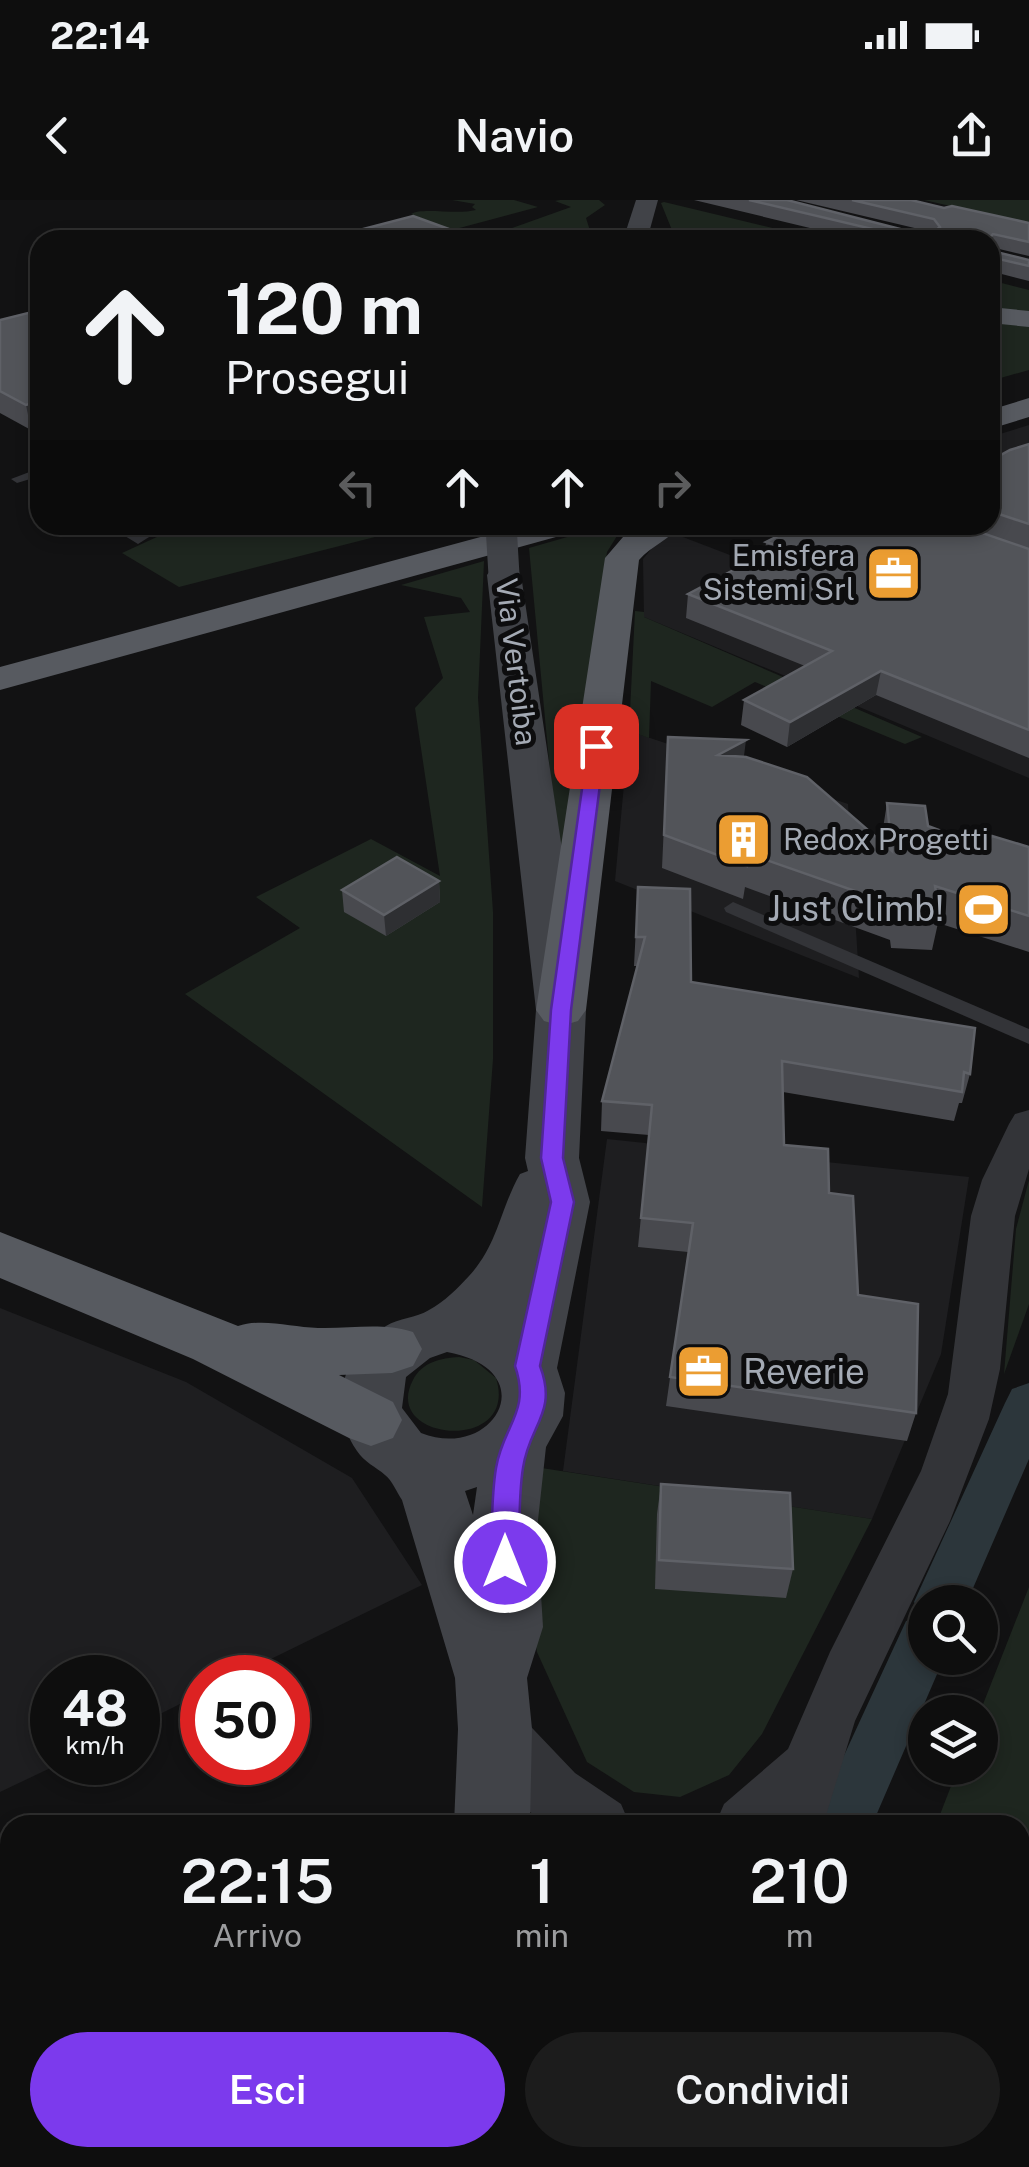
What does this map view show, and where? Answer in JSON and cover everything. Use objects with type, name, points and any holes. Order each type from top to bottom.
[{"type":"highway","points":[[1000,317],[1029,319]]},
{"type":"highway","points":[[1000,389],[1029,381]]},
{"type":"highway","points":[[1000,404],[1029,396]]},
{"type":"highway","points":[[1000,417],[1029,407]]},
{"type":"highway","points":[[0,657],[451,535]]},
{"type":"highway","points":[[0,679],[526,535]]},
{"type":"highway","points":[[561,1010],[622,558],[645,535]]},
{"type":"highway","points":[[0,1254],[214,1342],[390,1439]]},
{"type":"highway","points":[[214,1342],[318,1352],[420,1339]]},
{"type":"main road","name":"Via Vertoiba","points":[[492,1815],[493,1703],[508,1627],[504,1530],[515,1440],[528,1423],[534,1404],[534,1384],[527,1366],[562,1202],[552,1158],[561,1010],[502,535]]},
{"type":"main road","name":"Via Vertoiba","points":[[493,1703],[432,1492],[390,1439],[367,1401],[378,1364],[476,1308],[504,1279],[525,1236],[536,1194],[552,1158]]},
{"type":"main road","points":[[420,1339],[471,1330],[494,1337],[513,1349],[527,1366]]},
{"type":"main road","points":[[390,1439],[436,1465],[465,1464],[492,1456],[515,1440]]},
{"type":"street","points":[[765,1815],[799,1798],[942,1480],[965,1420],[980,1362],[993,1217],[1005,1174],[1029,1124]]},
{"type":"street","points":[[493,1703],[554,1793],[586,1815]]},
{"type":"lane","points":[[17,479],[30,475]]},
{"type":"lane","points":[[732,908],[1029,1037]]},
{"type":"shaded area","points":[[452,200],[514,200],[538,207],[452,230],[411,214],[476,210],[472,207],[475,204]]},
{"type":"shaded area","points":[[599,200],[605,205],[586,218],[590,230],[506,230],[571,207],[555,201]]},
{"type":"shaded area","points":[[924,200],[1029,200],[1029,224]]},
{"type":"shaded area","points":[[664,202],[781,230],[672,230],[661,203]]},
{"type":"shaded area","points":[[1000,283],[1029,290],[1029,314],[1000,311]]},
{"type":"shaded area","points":[[1000,320],[1029,322],[1029,370],[1000,378]]},
{"type":"shaded area","points":[[1029,425],[1029,778],[644,617],[643,559],[658,541],[673,535],[798,581],[851,551],[809,535],[1000,535],[1000,434]]},
{"type":"shaded area","points":[[161,535],[383,535],[179,587],[122,553]]},
{"type":"shaded area","points":[[574,535],[618,535],[607,552],[562,899],[529,548]]},
{"type":"shaded area","points":[[484,561],[478,698],[493,912],[493,1059],[482,1207],[185,994],[300,928],[256,897],[371,839],[440,876],[415,708],[443,678],[424,617],[470,612],[461,598],[401,585]]},
{"type":"shaded area","points":[[635,611],[922,737],[905,744],[755,682],[712,707],[651,681],[649,738],[629,731]]},
{"type":"shaded area","points":[[629,731],[848,804],[859,978],[615,881]]},
{"type":"shaded area","points":[[607,1139],[969,1177],[941,1354],[872,1519],[563,1471]]},
{"type":"shaded area","points":[[1029,1180],[1029,1304],[1004,1374],[1016,1229]]},
{"type":"shaded area","points":[[0,1308],[186,1382],[352,1478],[422,1585],[279,1655],[180,1655],[180,1704],[160,1714],[160,1655],[30,1655],[30,1778],[0,1792]]},
{"type":"shaded area","points":[[459,1357],[474,1360],[496,1378],[498,1402],[489,1419],[472,1428],[451,1431],[431,1427],[415,1417],[408,1401],[413,1380],[433,1362]]},
{"type":"shaded area","points":[[535,1467],[872,1519],[762,1734],[729,1775],[680,1797],[634,1792],[587,1762],[537,1652],[529,1604]]},
{"type":"shaded area","points":[[1029,1587],[1029,1815],[940,1815],[951,1785],[998,1785],[998,1695],[987,1695],[995,1675],[998,1675]]},
{"type":"building","points":[[749,200],[787,200],[904,230],[876,230]]},
{"type":"building","points":[[852,200],[911,200],[1029,223],[1029,242],[1000,236],[1000,230],[936,230],[940,227],[934,219]]},
{"type":"building","points":[[413,216],[452,230],[359,230]]},
{"type":"building","points":[[1000,253],[1029,260],[1029,266],[1000,259]]},
{"type":"building","points":[[30,312],[30,404],[0,391],[0,320]]},
{"type":"building","points":[[1029,444],[1029,524],[1000,514],[1000,456]]},
{"type":"building","points":[[780,535],[988,535],[1029,549],[1029,730],[881,671],[790,722],[744,700],[832,651],[688,594],[779,546],[766,542]]},
{"type":"building","points":[[668,737],[746,740],[718,755],[746,757],[807,777],[892,851],[887,803],[925,806],[928,826],[984,847],[992,836],[1029,847],[1029,916],[935,886],[940,917],[898,914],[898,906],[749,854],[747,866],[664,835]]},
{"type":"building","points":[[397,857],[439,881],[384,915],[342,890]]},
{"type":"building","points":[[638,887],[690,889],[691,982],[975,1028],[970,1074],[964,1072],[962,1092],[782,1061],[784,1145],[828,1149],[829,1193],[853,1196],[858,1295],[918,1304],[916,1413],[670,1377],[693,1223],[641,1218],[652,1105],[602,1101],[645,937],[636,937]]},
{"type":"building","points":[[661,1484],[790,1493],[793,1569],[659,1560]]},
{"type":"waterway","points":[[949,1585],[1029,1403]]},
{"type":"waterway","points":[[846,1815],[909,1675]]},
{"type":"place","name":"Emisfera Sistemi Srl","points":[[894,573]]},
{"type":"place","name":"Redox Progetti","points":[[744,840]]},
{"type":"place","name":"Just Climb!","points":[[983,909]]},
{"type":"place","name":"Reverie","points":[[704,1372]]},
{"type":"route","points":[[505,1562],[508,1472],[515,1440],[528,1423],[534,1404],[534,1384],[527,1366],[562,1202],[552,1158],[561,1010],[596,746]]}]
